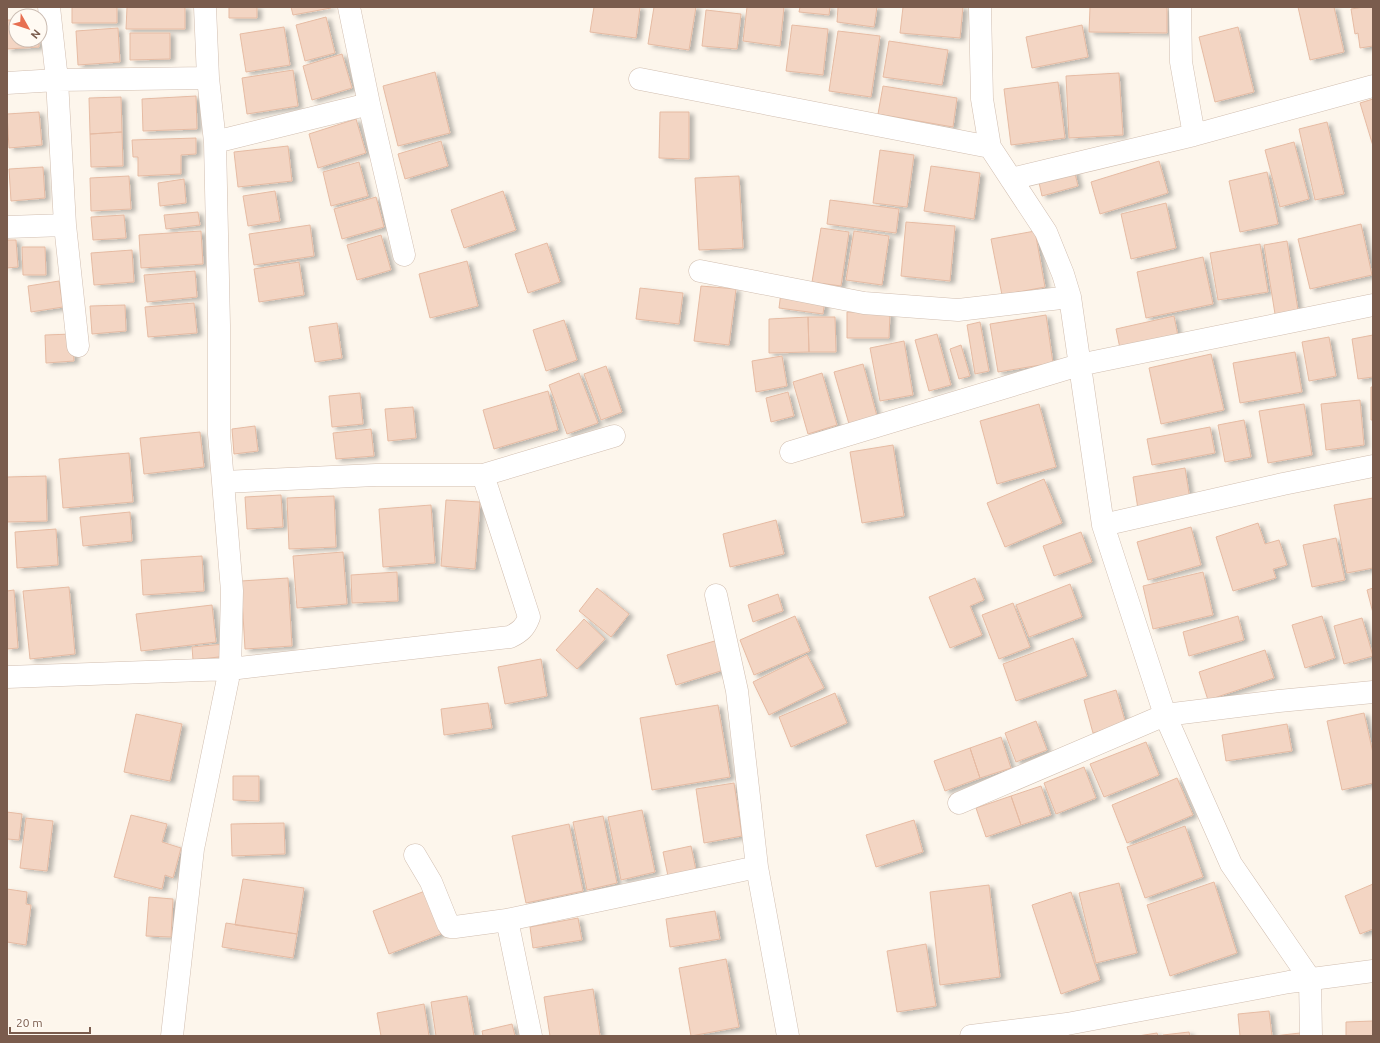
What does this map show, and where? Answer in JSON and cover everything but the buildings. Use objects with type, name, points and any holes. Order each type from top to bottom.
[{"type":"street","points":[[49,7],[57,80],[65,225],[78,346]]},
{"type":"street","points":[[172,1036],[193,849],[230,670],[232,592],[219,434],[219,325],[215,142],[208,78],[205,7]]},
{"type":"street","points":[[349,7],[369,104],[404,255]]},
{"type":"street","points":[[980,7],[982,99],[990,147],[1046,232],[1063,274],[1070,298],[1103,525],[1165,715],[1231,864],[1310,979],[1311,1036]]},
{"type":"street","points":[[1180,7],[1181,62],[1194,135]]},
{"type":"street","points":[[7,83],[57,80],[208,78]]},
{"type":"street","points":[[640,79],[990,147]]},
{"type":"street","points":[[1011,180],[1194,135],[1373,86]]},
{"type":"street","points":[[215,142],[369,104]]},
{"type":"street","points":[[7,227],[65,225]]},
{"type":"street","points":[[700,272],[864,303],[958,310],[1070,298]]},
{"type":"street","points":[[791,452],[1079,365],[1373,305]]},
{"type":"street","points":[[223,482],[376,475],[483,475],[614,436]]},
{"type":"street","points":[[1103,525],[1283,484],[1373,466]]},
{"type":"street","points":[[7,677],[230,670],[510,637],[521,631],[529,617],[483,475]]},
{"type":"street","points":[[716,595],[737,691],[757,867],[788,1036]]},
{"type":"street","points":[[959,803],[1165,715],[1279,701],[1373,692]]},
{"type":"street","points":[[416,854],[431,882],[448,924],[450,927],[455,928],[507,920],[757,867]]},
{"type":"street","points":[[507,920],[531,1036]]},
{"type":"street","points":[[971,1036],[1068,1030],[1289,982],[1373,971]]}]
